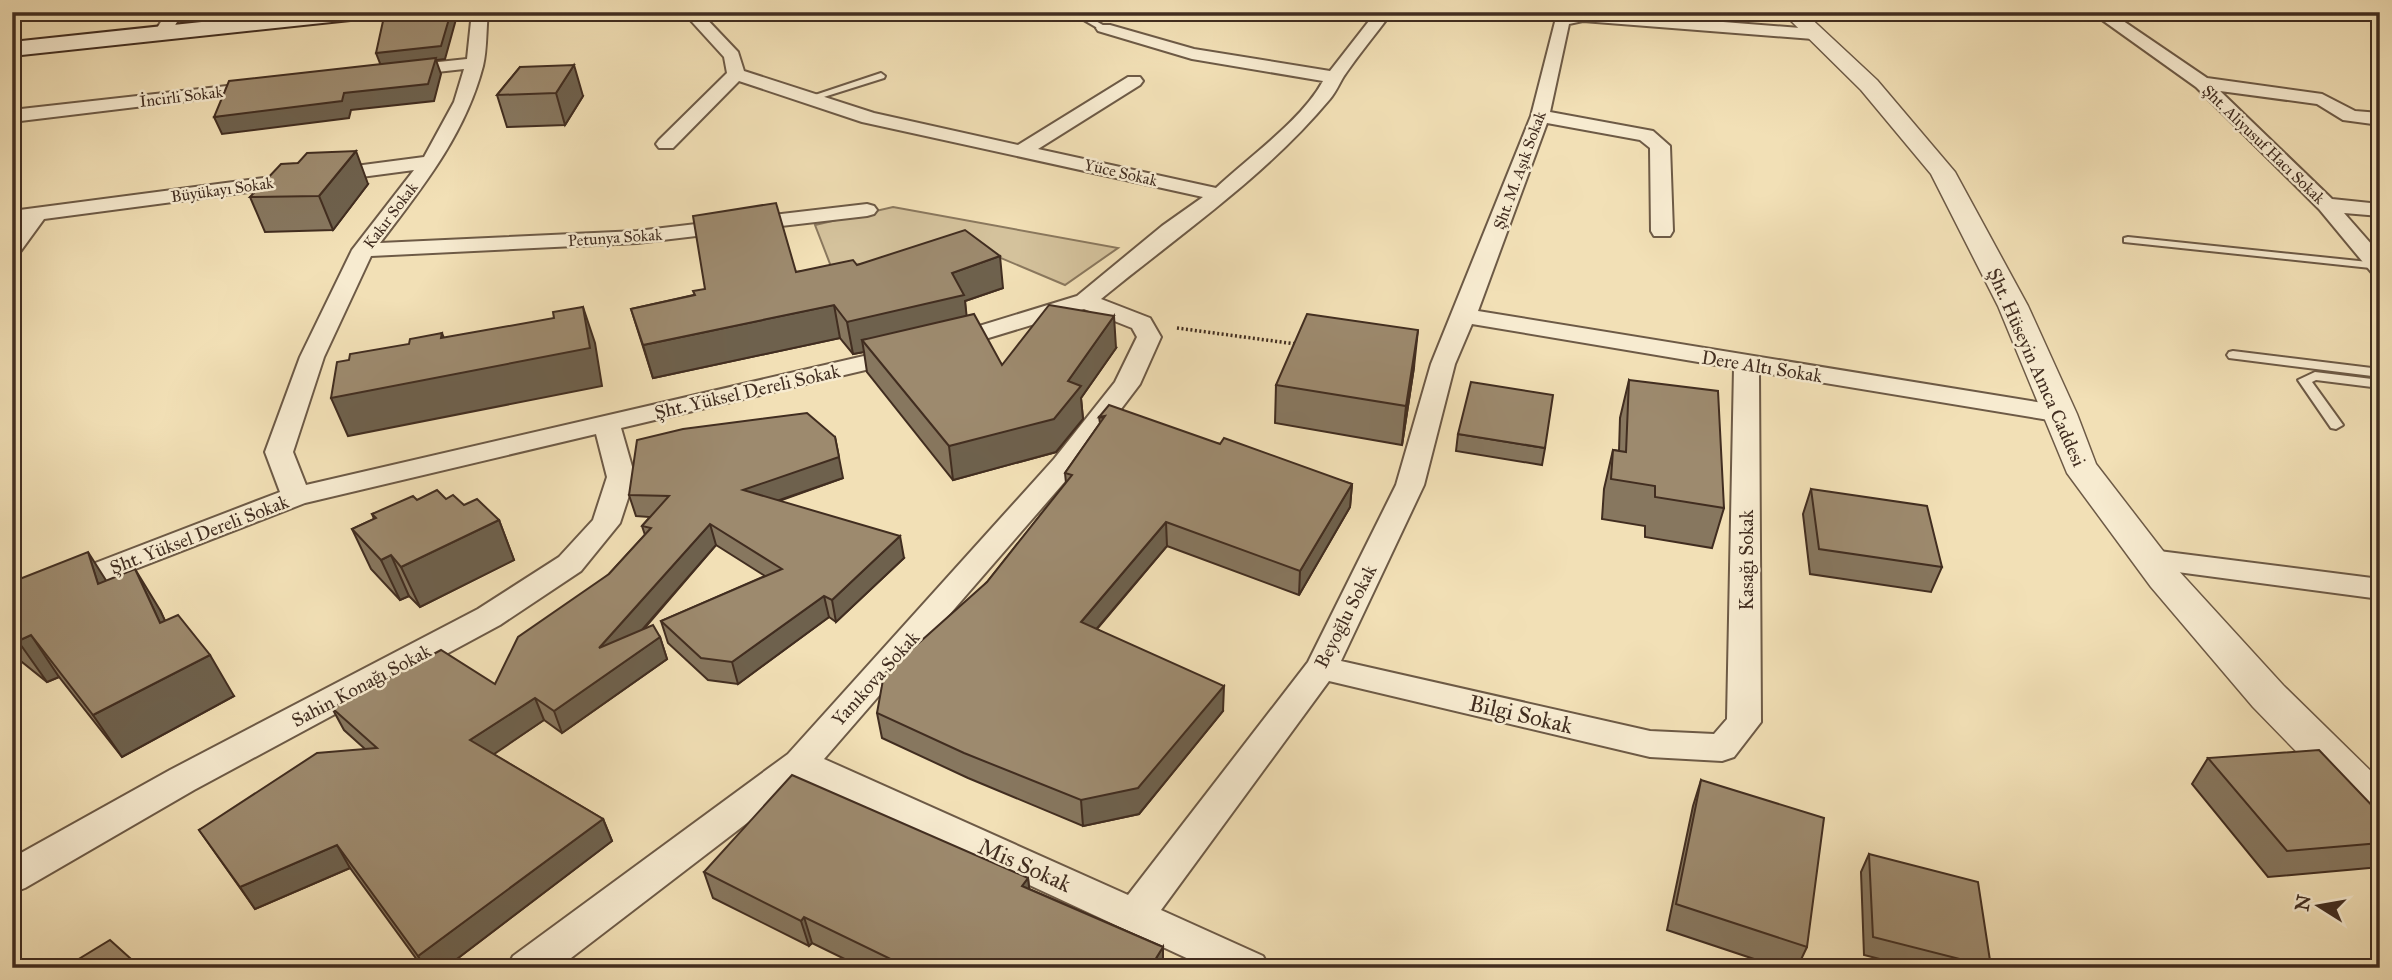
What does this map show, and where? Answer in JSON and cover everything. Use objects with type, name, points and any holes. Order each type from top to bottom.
[{"type":"main road","points":[[12,49],[360,12]]},
{"type":"street","points":[[162,33],[175,12]]},
{"type":"street","name":"Kakır Sokak","points":[[296,496],[279,452],[312,357],[363,250],[431,162],[463,102],[475,63],[480,12]]},
{"type":"street","points":[[691,12],[732,56],[736,74]]},
{"type":"street","name":"Şht. Yüksel Dereli Sokak","points":[[12,607],[296,496],[937,346],[998,330],[1085,300],[1170,231],[1220,195],[1292,129],[1325,94],[1334,77],[1384,12]]},
{"type":"street","name":"Şht. Aliyusuf Hacı Sokak","points":[[2099,12],[2202,83],[2326,205],[2379,267]]},
{"type":"street","name":"Şht. M. Aşık Sokak","points":[[1464,316],[1540,117],[1562,21],[1583,16],[1802,23]]},
{"type":"street","name":"Şht. Hüseyin Amca Caddesi","points":[[1802,23],[1869,85],[1942,172],[2013,306],[2061,414],[2080,466],[2151,560],[2268,696],[2380,808]]},
{"type":"street","points":[[1104,28],[1192,54],[1334,77]]},
{"type":"street","points":[[379,74],[475,63]]},
{"type":"street","points":[[736,74],[808,99]]},
{"type":"street","points":[[666,144],[736,74]]},
{"type":"street","points":[[1023,150],[1134,81]]},
{"type":"street","points":[[2202,83],[2322,99],[2350,117],[2380,119]]},
{"type":"street","name":"İncirli Sokak","points":[[12,116],[284,85]]},
{"type":"street","name":"Yüce Sokak","points":[[808,99],[869,118],[1220,195]]},
{"type":"street","points":[[1540,117],[1646,135],[1660,146],[1662,231]]},
{"type":"street","name":"Büyükayı Sokak","points":[[12,217],[431,162]]},
{"type":"street","points":[[2326,205],[2380,210]]},
{"type":"street","name":"Petunya Sokak","points":[[363,250],[636,237],[867,209]]},
{"type":"street","points":[[12,247],[37,214]]},
{"type":"street","points":[[1085,300],[1142,323]]},
{"type":"street","name":"Dere Altı Sokak","points":[[1464,316],[2061,414]]},
{"type":"street","name":"Beyoğlu Sokak","points":[[1135,915],[1321,668],[1410,485],[1443,364],[1464,316]]},
{"type":"street","name":"Yanıkova Sokak","points":[[527,968],[800,763],[1064,465],[1127,384],[1149,337],[1142,323]]},
{"type":"street","name":"Kasağı Sokak","points":[[1722,748],[1744,722],[1747,363]]},
{"type":"street","name":"Sahin Konağı Sokak","points":[[12,877],[182,780],[489,617],[570,564],[606,523],[621,477],[607,424]]},
{"type":"street","points":[[2151,560],[2380,589]]},
{"type":"street","name":"Bilgi Sokak","points":[[1321,668],[1650,744],[1722,748]]},
{"type":"street","name":"Mis Sokak","points":[[800,763],[1250,968]]},
{"type":"lane","points":[[1074,12],[1104,28]]},
{"type":"lane","points":[[808,99],[881,76]]},
{"type":"lane","points":[[2128,240],[2379,267]]},
{"type":"lane","points":[[2233,355],[2380,373]]},
{"type":"lane","points":[[2336,425],[2304,380],[2315,376],[2380,384]]},
{"type":"path","points":[[1142,323],[1306,346]]},
{"type":"shaded area","points":[[893,207],[1118,248],[1065,285],[970,245],[832,269],[815,225]]},
{"type":"building","points":[[385,12],[451,12],[441,46],[376,53]]},
{"type":"building","points":[[436,58],[428,84],[344,93],[342,101],[214,117],[229,81]]},
{"type":"building","points":[[574,65],[556,93],[497,95],[520,67]]},
{"type":"building","points":[[356,151],[319,196],[250,197],[281,164],[298,163],[307,153]]},
{"type":"building","points":[[776,203],[796,272],[853,260],[857,265],[965,230],[1000,256],[952,273],[964,295],[847,322],[834,305],[643,345],[631,309],[695,295],[693,291],[705,289],[693,216]]},
{"type":"building","points":[[1049,305],[1114,316],[1068,381],[1081,386],[1054,419],[949,446],[862,340],[974,314],[1002,365]]},
{"type":"building","points":[[583,307],[590,348],[331,398],[337,362],[349,360],[350,354],[409,344],[410,339],[442,333],[441,338],[554,318],[553,312]]},
{"type":"building","points":[[1307,314],[1418,330],[1406,406],[1276,385]]},
{"type":"building","points":[[1629,380],[1718,391],[1724,508],[1655,497],[1655,486],[1611,479],[1613,450],[1626,452]]},
{"type":"building","points":[[1471,382],[1553,395],[1545,448],[1458,434]]},
{"type":"building","points":[[1109,405],[1220,444],[1224,438],[1352,484],[1300,571],[1166,522],[1081,622],[1224,686],[1138,788],[1081,800],[964,753],[877,713],[884,674],[987,582],[1072,475],[1065,473],[1105,416],[1099,417]]},
{"type":"building","points":[[807,413],[835,437],[839,457],[743,490],[900,536],[832,600],[824,596],[732,662],[701,658],[661,621],[782,569],[710,524],[599,648],[653,625],[660,637],[554,711],[535,698],[470,740],[603,819],[418,956],[337,845],[240,887],[199,830],[317,753],[377,748],[332,708],[441,650],[495,684],[518,637],[609,574],[651,528],[642,526],[669,496],[629,495],[637,440],[683,429]]},
{"type":"building","points":[[1811,489],[1927,506],[1942,567],[1819,549]]},
{"type":"building","points":[[437,490],[446,499],[453,495],[464,505],[477,499],[499,520],[401,567],[391,555],[381,560],[352,529],[376,518],[372,514],[413,496],[417,500]]},
{"type":"building","points":[[88,552],[98,584],[135,569],[160,623],[178,615],[210,655],[93,715],[31,635],[18,641],[12,636],[12,582]]},
{"type":"building","points":[[2319,750],[2380,814],[2380,843],[2287,851],[2208,758]]},
{"type":"building","points":[[792,775],[1028,878],[1022,886],[1163,947],[1150,968],[909,968],[804,917],[801,921],[704,872]]},
{"type":"building","points":[[1701,780],[1824,818],[1807,947],[1676,904]]},
{"type":"building","points":[[1869,854],[1978,882],[1991,967],[1873,937]]},
{"type":"building","points":[[110,940],[141,968],[64,968]]}]
